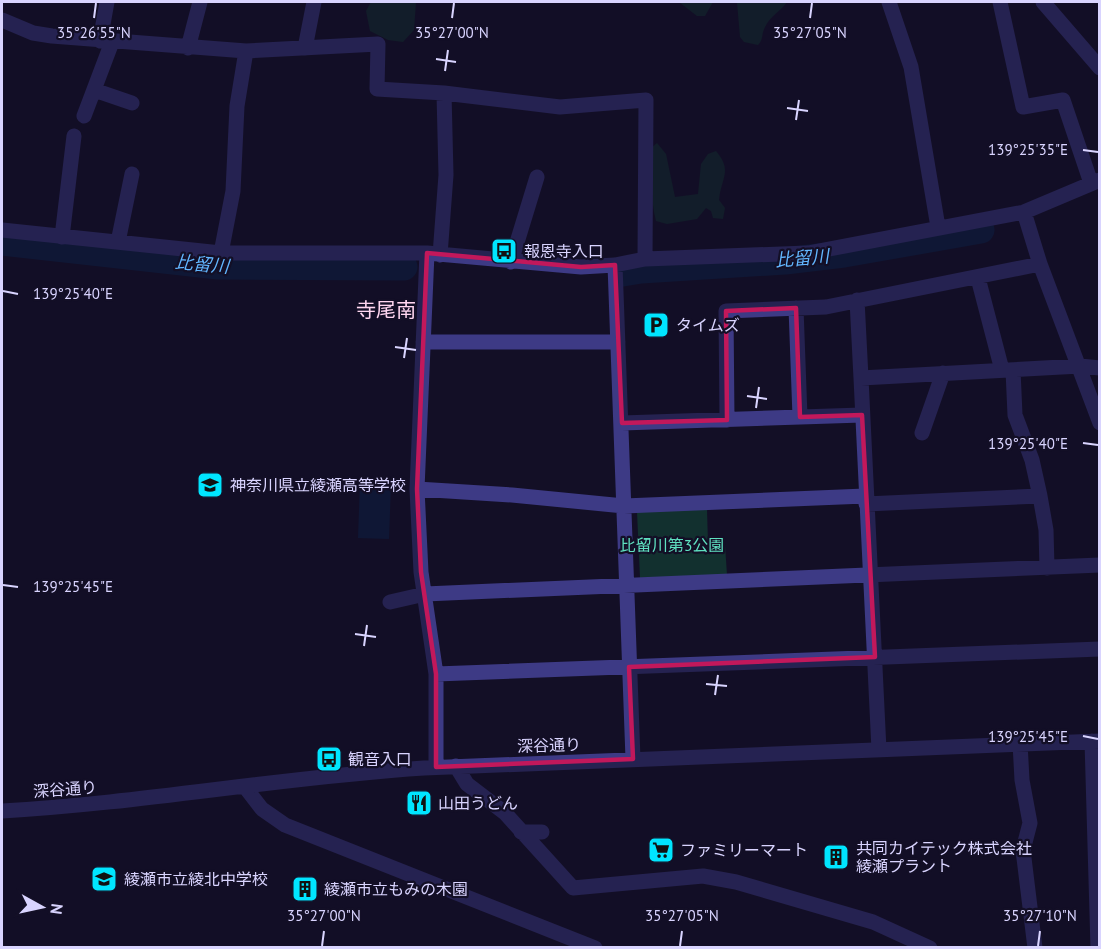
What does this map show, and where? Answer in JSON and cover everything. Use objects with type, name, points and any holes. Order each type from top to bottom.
[{"type":"street","points":[[84,116],[94,90],[106,42],[107,2]]},
{"type":"street","points":[[188,48],[200,2]]},
{"type":"street","points":[[305,48],[314,2]]},
{"type":"street","points":[[889,2],[911,67],[938,227]]},
{"type":"street","points":[[2,230],[221,253],[434,254],[581,267],[615,265],[645,259],[808,253],[1024,212],[1095,182],[1063,100],[1023,107],[1000,2]]},
{"type":"street","points":[[1043,2],[1100,68]]},
{"type":"street","points":[[2,20],[33,33],[106,42],[188,48],[246,51],[378,44],[377,89],[444,93],[560,107],[646,100],[645,259]]},
{"type":"street","points":[[221,253],[233,191],[234,136],[246,51]]},
{"type":"street","points":[[94,90],[132,104]]},
{"type":"street","points":[[436,767],[436,674],[425,594],[417,489],[423,342],[446,175],[444,93]]},
{"type":"street","points":[[62,237],[74,136]]},
{"type":"street","points":[[118,242],[132,174]]},
{"type":"street","points":[[512,262],[537,177]]},
{"type":"street","points":[[1024,212],[1040,264],[1100,423]]},
{"type":"street","points":[[727,420],[726,311],[826,307],[1040,264]]},
{"type":"street","points":[[615,265],[633,759]]},
{"type":"street","points":[[978,278],[1007,370],[1015,415],[1032,460],[1046,530],[1047,568]]},
{"type":"street","points":[[857,300],[879,750]]},
{"type":"street","points":[[796,308],[800,417]]},
{"type":"street","points":[[423,342],[618,342]]},
{"type":"street","points":[[861,378],[1080,366],[1100,368]]},
{"type":"street","points":[[922,433],[944,373]]},
{"type":"street","points":[[622,423],[862,415]]},
{"type":"street","points":[[417,489],[624,506],[1040,496]]},
{"type":"street","points":[[390,602],[425,594],[1100,565]]},
{"type":"street","points":[[436,674],[1100,649]]},
{"type":"street","points":[[1096,741],[1098,948]]},
{"type":"street","name":"深谷通り","points":[[2,811],[101,804],[322,776],[436,767],[1096,741]]},
{"type":"street","points":[[1020,743],[1022,780],[1030,823],[1023,850],[1035,948]]},
{"type":"street","points":[[456,766],[467,784],[505,813],[573,888],[703,876],[725,880],[873,922],[930,948]]},
{"type":"street","points":[[245,787],[262,809],[285,825],[595,948]]},
{"type":"street","points":[[521,832],[542,831]]},
{"type":"highlighted area","points":[[427,253],[581,267],[615,265],[622,423],[727,420],[726,311],[796,308],[800,417],[862,415],[875,657],[629,667],[633,759],[436,767],[436,674],[421,572],[417,489]]},
{"type":"green space","points":[[371,2],[416,2],[414,30],[403,42],[388,40],[370,31],[366,11]]},
{"type":"green space","points":[[679,2],[713,2],[705,16],[697,16]]},
{"type":"green space","points":[[737,2],[787,2],[767,23],[758,45],[744,42],[740,37]]},
{"type":"green space","points":[[657,143],[666,154],[675,197],[698,194],[701,164],[708,154],[716,151],[725,169],[719,200],[725,208],[723,219],[713,218],[711,211],[706,208],[697,219],[667,224],[656,221],[650,149]]},
{"type":"green space","name":"比留川第3公園","points":[[707,509],[708,543],[725,544],[727,575],[640,578],[637,512]]},
{"type":"water","points":[[360,482],[391,484],[389,539],[358,538]]},
{"type":"waterway","name":"比留川","points":[[623,273],[785,261],[844,254],[981,230]]},
{"type":"waterway","name":"比留川","points":[[2,242],[218,266],[404,267]]},
{"type":"place","name":"報恩寺入口","points":[[504,251]]},
{"type":"place","name":"タイムズ","points":[[656,325]]},
{"type":"place","name":"神奈川県立綾瀬高等学校","points":[[210,485]]},
{"type":"place","name":"観音入口","points":[[329,759]]},
{"type":"place","name":"山田うどん","points":[[419,803]]},
{"type":"place","name":"ファミリーマート","points":[[661,850]]},
{"type":"place","name":"共同カイテック株式会社 綾瀬プラント","points":[[836,857]]},
{"type":"place","name":"綾瀬市立綾北中学校","points":[[104,879]]},
{"type":"place","name":"綾瀬市立もみの木園","points":[[305,889]]},
{"type":"district","name":"寺尾南","points":[[386,310]]}]
